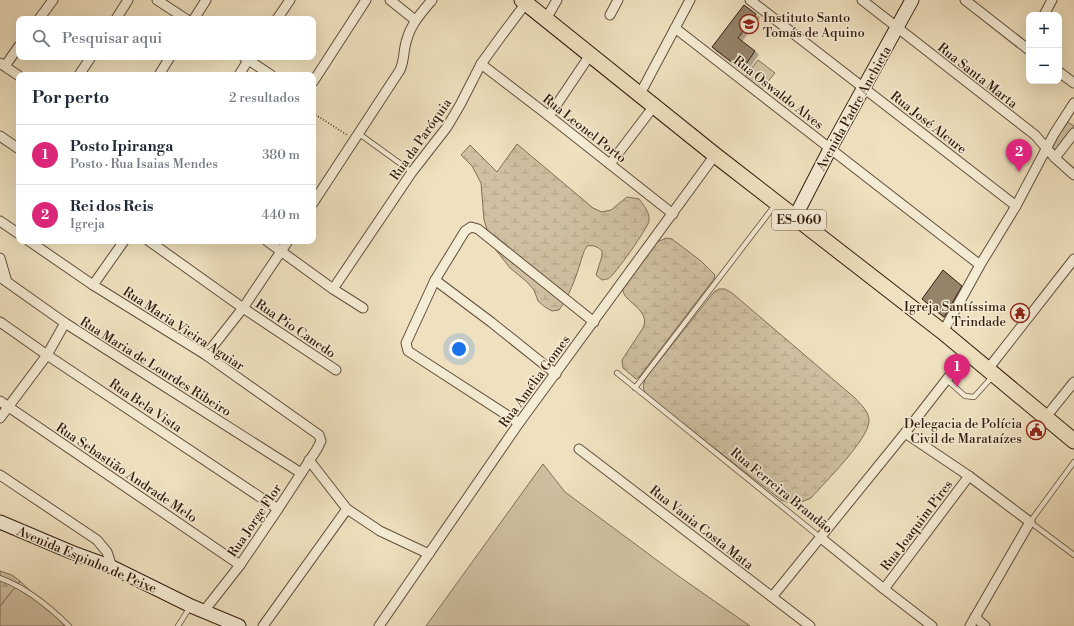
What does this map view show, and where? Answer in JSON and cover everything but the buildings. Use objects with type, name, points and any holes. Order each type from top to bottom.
[{"type":"main road","name":"ES-060","points":[[524,2],[715,155],[943,332],[1074,441]]},
{"type":"street","points":[[41,16],[53,0]]},
{"type":"street","points":[[118,16],[128,0]]},
{"type":"street","points":[[156,0],[181,16]]},
{"type":"street","points":[[196,16],[206,0]]},
{"type":"street","points":[[279,16],[290,0]]},
{"type":"street","points":[[316,77],[366,0]]},
{"type":"street","points":[[390,0],[415,20]]},
{"type":"street","points":[[316,198],[400,70],[404,61],[407,39],[415,20],[432,0]]},
{"type":"street","points":[[546,19],[557,0]]},
{"type":"street","points":[[610,14],[618,0]]},
{"type":"street","points":[[640,94],[690,0]]},
{"type":"street","name":"Rua José Alcure","points":[[750,0],[1016,206]]},
{"type":"street","name":"Rua Santa Marta","points":[[862,0],[1035,135],[1055,158],[1074,175]]},
{"type":"street","name":"Avenida Padre Anchieta","points":[[894,25],[903,0]]},
{"type":"street","name":"Avenida Padre Anchieta","points":[[787,211],[827,147],[894,25],[912,0]]},
{"type":"street","points":[[1046,12],[1052,0]]},
{"type":"street","points":[[968,1],[1026,45]]},
{"type":"street","name":"Rua da Paróquia","points":[[333,289],[412,172],[447,127],[481,64],[524,2]]},
{"type":"street","name":"Rua Oswaldo Alves","points":[[676,28],[980,265]]},
{"type":"street","points":[[16,49],[2,64],[16,74]]},
{"type":"street","points":[[549,116],[590,55]]},
{"type":"street","points":[[81,72],[89,60]]},
{"type":"street","points":[[161,72],[168,60]]},
{"type":"street","points":[[241,72],[247,60]]},
{"type":"street","points":[[251,60],[267,72]]},
{"type":"street","name":"Rua Leonel Porto","points":[[481,64],[673,214]]},
{"type":"street","points":[[1062,74],[1074,83]]},
{"type":"street","points":[[943,332],[1074,103]]},
{"type":"street","points":[[610,164],[654,106]]},
{"type":"street","points":[[1055,158],[1074,133]]},
{"type":"street","points":[[0,136],[16,147]]},
{"type":"street","name":"Rua Amélia Gomes","points":[[379,626],[518,423],[556,374],[715,155]]},
{"type":"street","points":[[0,222],[16,232]]},
{"type":"street","points":[[518,423],[407,349],[406,343],[436,280],[465,231],[472,227],[478,229],[594,322]]},
{"type":"street","name":"Rua Maria Vieira Aguiar","points":[[33,244],[93,285],[206,355],[318,433],[320,441]]},
{"type":"street","points":[[93,285],[122,244]]},
{"type":"street","name":"Rua Pio Canedo","points":[[153,244],[243,308],[336,370]]},
{"type":"street","points":[[272,244],[333,289],[363,308]]},
{"type":"street","points":[[206,355],[243,308],[286,244]]},
{"type":"street","points":[[0,258],[4,280]]},
{"type":"street","points":[[991,372],[1074,259]]},
{"type":"street","name":"Rua Maria de Lourdes Ribeiro","points":[[4,280],[65,323],[302,472]]},
{"type":"street","points":[[436,280],[556,374]]},
{"type":"street","name":"Rua Bela Vista","points":[[0,322],[278,509]]},
{"type":"street","points":[[0,418],[4,404],[47,355],[65,323]]},
{"type":"street","points":[[772,597],[905,433],[968,352]]},
{"type":"street","points":[[1045,418],[1074,382]]},
{"type":"street","name":"Rua Sebastião Andrade Melo","points":[[4,404],[240,564]]},
{"type":"street","points":[[905,433],[969,476],[1030,522],[970,626]]},
{"type":"street","name":"Rua Jorge Flor","points":[[204,611],[240,564],[278,509],[320,441]]},
{"type":"street","name":"Rua Vania Costa Mata","points":[[579,449],[810,626]]},
{"type":"street","points":[[309,460],[347,509],[380,530],[429,554]]},
{"type":"street","points":[[0,475],[97,540],[107,552],[112,567]]},
{"type":"street","name":"Rua Joaquim Pires","points":[[884,589],[969,476]]},
{"type":"street","points":[[263,626],[347,509]]},
{"type":"street","name":"Avenida Espinho de Peixe","points":[[0,522],[71,552],[112,567],[191,606],[239,626]]},
{"type":"street","name":"Rua Ferreira Brandão","points":[[821,538],[932,626]]},
{"type":"street","points":[[975,617],[985,626]]},
{"type":"lane","points":[[356,136],[412,172]]},
{"type":"lane","points":[[635,388],[787,211]]},
{"type":"lane","points":[[947,380],[965,396],[974,398],[991,372]]},
{"type":"lane","name":"Rua Ferreira Brandão","points":[[617,373],[821,538]]},
{"type":"lane","points":[[1074,462],[1030,522],[1074,555]]},
{"type":"lane","points":[[0,578],[21,588],[38,599],[52,609],[69,626]]},
{"type":"lane","points":[[178,626],[191,606]]},
{"type":"path","points":[[316,115],[356,136]]},
{"type":"green space","points":[[758,60],[775,73],[760,91],[745,77]]},
{"type":"green space","points":[[1066,121],[1074,126],[1056,151],[1051,145]]},
{"type":"green space","points":[[517,144],[593,208],[602,212],[611,210],[627,197],[639,199],[649,215],[649,221],[643,233],[608,279],[602,280],[596,275],[602,256],[602,251],[595,246],[587,246],[571,288],[559,310],[552,311],[538,301],[534,290],[526,281],[510,268],[492,245],[484,220],[481,183],[472,166],[461,155],[470,145],[497,172]]},
{"type":"green space","points":[[666,238],[672,239],[701,261],[715,275],[714,279],[636,379],[623,368],[622,360],[643,328],[645,321],[640,311],[624,293],[623,288],[657,242]]},
{"type":"green space","points":[[719,289],[725,289],[732,293],[855,398],[868,414],[869,421],[862,439],[835,472],[811,498],[807,500],[793,503],[781,500],[654,401],[645,392],[643,386],[645,379],[714,292]]},
{"type":"green space","points":[[543,464],[565,492],[677,575],[750,626],[426,626]]},
{"type":"green space","points":[[0,571],[12,575],[20,581],[0,606]]},
{"type":"green space","points":[[20,581],[58,617],[65,626],[0,626],[0,606]]},
{"type":"place","name":"Instituto Santo Tomás de Aquino","points":[[749,24]]},
{"type":"place","name":"Rei dos Reis","points":[[1019,172]]},
{"type":"place","name":"Igreja Santíssima Trindade","points":[[1020,313]]},
{"type":"place","name":"Posto Ipiranga","points":[[957,387]]},
{"type":"place","name":"Delegacia de Polícia Civil de Marataízes","points":[[1036,430]]}]
